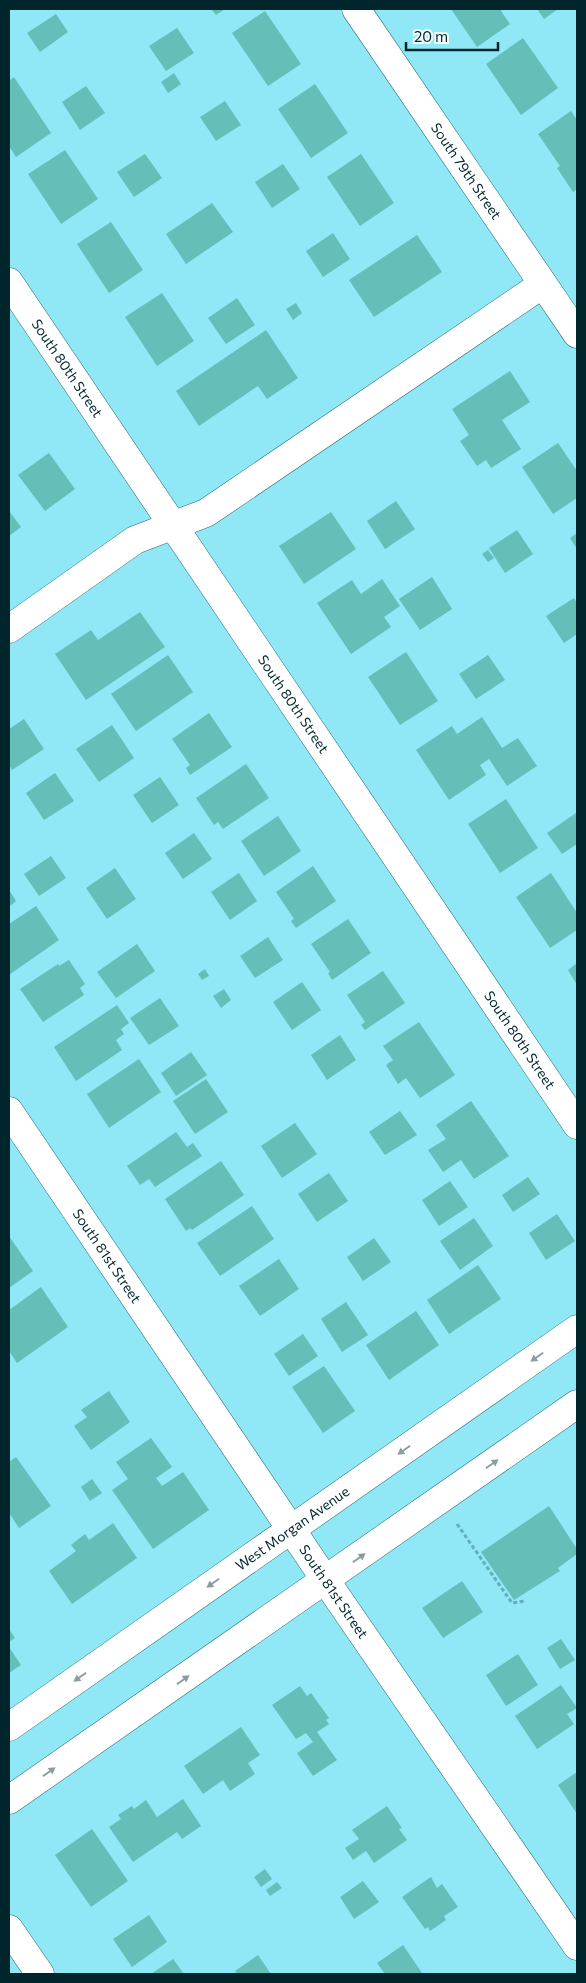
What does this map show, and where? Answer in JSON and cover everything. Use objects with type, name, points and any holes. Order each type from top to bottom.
[{"type":"street","name":"South 79th Street","points":[[356,9],[577,334]]},
{"type":"street","name":"South 80th Street","points":[[9,282],[577,1126]]},
{"type":"street","points":[[9,629],[135,540],[206,512],[543,284]]},
{"type":"street","name":"South 81st Street","points":[[9,1110],[326,1581],[577,1946]]},
{"type":"street","name":"West Morgan Avenue","points":[[9,1727],[577,1329]]},
{"type":"street","points":[[9,1800],[326,1581],[577,1404]]},
{"type":"street","points":[[9,1929],[40,1974]]},
{"type":"path","points":[[455,1521],[512,1603],[525,1601]]},
{"type":"building","points":[[211,9],[225,9],[216,15]]},
{"type":"building","points":[[451,9],[504,9],[501,11],[510,24],[477,47]]},
{"type":"building","points":[[537,9],[558,9],[544,19]]},
{"type":"building","points":[[265,11],[301,64],[268,86],[232,33]]},
{"type":"building","points":[[56,14],[68,32],[40,52],[27,33]]},
{"type":"building","points":[[177,28],[194,53],[166,71],[149,46]]},
{"type":"building","points":[[523,38],[558,88],[521,115],[486,64]]},
{"type":"building","points":[[174,73],[181,84],[168,93],[161,82]]},
{"type":"building","points":[[14,77],[51,133],[16,157],[9,146],[9,81]]},
{"type":"building","points":[[315,84],[348,133],[311,158],[278,109]]},
{"type":"building","points":[[86,86],[105,113],[80,130],[62,102]]},
{"type":"building","points":[[225,101],[241,125],[216,141],[200,117]]},
{"type":"building","points":[[571,111],[577,120],[577,189],[573,192],[557,168],[560,166],[538,134]]},
{"type":"building","points":[[65,150],[98,199],[61,224],[28,174]]},
{"type":"building","points":[[145,154],[162,178],[134,197],[117,172]]},
{"type":"building","points":[[361,154],[394,203],[360,226],[327,177]]},
{"type":"building","points":[[283,164],[300,189],[272,208],[255,182]]},
{"type":"building","points":[[212,203],[233,232],[186,264],[166,234]]},
{"type":"building","points":[[111,222],[143,270],[109,293],[77,244]]},
{"type":"building","points":[[333,233],[350,259],[323,277],[306,251]]},
{"type":"building","points":[[417,235],[442,272],[374,317],[349,280]]},
{"type":"building","points":[[162,293],[194,341],[157,366],[125,317]]},
{"type":"building","points":[[237,298],[255,325],[226,344],[208,318]]},
{"type":"building","points":[[296,303],[302,313],[293,320],[286,309]]},
{"type":"building","points":[[266,330],[298,378],[267,399],[258,386],[199,426],[176,391]]},
{"type":"building","points":[[510,371],[530,402],[502,420],[521,449],[491,468],[486,460],[477,466],[460,441],[469,435],[452,409]]},
{"type":"building","points":[[558,443],[577,471],[577,498],[553,514],[522,467]]},
{"type":"building","points":[[49,453],[75,489],[45,511],[18,475]]},
{"type":"building","points":[[396,501],[415,529],[385,549],[367,521]]},
{"type":"building","points":[[9,511],[21,527],[9,536]]},
{"type":"building","points":[[331,512],[356,549],[304,584],[279,546]]},
{"type":"building","points":[[517,530],[533,554],[505,573],[489,548]]},
{"type":"building","points":[[577,533],[577,549],[570,538]]},
{"type":"building","points":[[488,550],[494,558],[488,562],[482,554]]},
{"type":"building","points":[[432,577],[452,609],[420,630],[399,599]]},
{"type":"building","points":[[382,579],[400,606],[384,617],[391,627],[351,654],[317,603],[352,580],[361,594]]},
{"type":"building","points":[[574,598],[577,603],[577,634],[564,643],[546,616]]},
{"type":"building","points":[[140,612],[165,647],[86,700],[55,654],[91,630],[98,640]]},
{"type":"building","points":[[406,652],[438,701],[400,725],[368,677]]},
{"type":"building","points":[[168,655],[193,692],[136,731],[111,694]]},
{"type":"building","points":[[488,655],[505,680],[476,699],[459,674]]},
{"type":"building","points":[[209,713],[232,747],[190,775],[186,768],[190,765],[172,739]]},
{"type":"building","points":[[482,717],[502,748],[518,738],[537,766],[507,786],[489,759],[480,765],[486,775],[449,800],[416,750],[452,726],[457,734]]},
{"type":"building","points":[[24,719],[44,749],[12,770],[9,765],[9,729]]},
{"type":"building","points":[[112,725],[134,758],[99,782],[76,749]]},
{"type":"building","points":[[246,764],[269,798],[223,829],[218,822],[214,825],[196,798]]},
{"type":"building","points":[[55,773],[74,801],[44,820],[26,793]]},
{"type":"building","points":[[160,777],[179,805],[152,823],[133,795]]},
{"type":"building","points":[[506,799],[538,848],[500,873],[468,824]]},
{"type":"building","points":[[576,813],[577,844],[562,854],[547,833]]},
{"type":"building","points":[[278,816],[301,851],[264,876],[241,841]]},
{"type":"building","points":[[194,833],[212,859],[183,879],[165,853]]},
{"type":"building","points":[[51,856],[66,878],[39,896],[24,874]]},
{"type":"building","points":[[313,866],[336,901],[296,928],[291,921],[294,919],[276,892]]},
{"type":"building","points":[[115,868],[136,899],[107,919],[86,888]]},
{"type":"building","points":[[239,873],[257,901],[230,920],[211,892]]},
{"type":"building","points":[[551,873],[577,913],[577,930],[550,948],[516,897]]},
{"type":"building","points":[[9,890],[16,901],[9,907]]},
{"type":"building","points":[[36,906],[59,940],[9,975],[9,924]]},
{"type":"building","points":[[348,919],[371,953],[332,980],[328,973],[330,972],[311,944]]},
{"type":"building","points":[[268,937],[283,960],[255,978],[240,956]]},
{"type":"building","points":[[137,944],[155,971],[116,998],[97,972]]},
{"type":"building","points":[[69,960],[85,984],[80,988],[84,995],[43,1022],[20,989],[58,964],[59,966]]},
{"type":"building","points":[[577,963],[577,985],[568,970]]},
{"type":"building","points":[[205,969],[209,976],[202,980],[198,974]]},
{"type":"building","points":[[383,971],[405,1003],[365,1030],[361,1025],[365,1022],[347,995]]},
{"type":"building","points":[[302,982],[321,1010],[292,1030],[273,1002]]},
{"type":"building","points":[[224,989],[231,1000],[221,1008],[213,996]]},
{"type":"building","points":[[160,998],[179,1026],[149,1045],[130,1018]]},
{"type":"building","points":[[117,1005],[129,1023],[121,1029],[124,1034],[116,1040],[122,1050],[76,1081],[54,1047]]},
{"type":"building","points":[[419,1022],[455,1075],[420,1098],[406,1078],[398,1084],[386,1065],[393,1060],[383,1046]]},
{"type":"building","points":[[340,1035],[356,1060],[327,1080],[311,1055]]},
{"type":"building","points":[[191,1052],[207,1075],[176,1096],[161,1073]]},
{"type":"building","points":[[139,1059],[161,1092],[109,1128],[87,1094]]},
{"type":"building","points":[[206,1079],[228,1112],[195,1134],[173,1101]]},
{"type":"building","points":[[471,1101],[509,1156],[474,1179],[461,1160],[443,1172],[428,1150],[446,1139],[436,1125]]},
{"type":"building","points":[[400,1111],[417,1135],[385,1155],[369,1132]]},
{"type":"building","points":[[295,1123],[317,1154],[282,1178],[261,1146]]},
{"type":"building","points":[[176,1132],[187,1147],[193,1143],[202,1156],[155,1187],[149,1179],[140,1185],[127,1166]]},
{"type":"building","points":[[221,1161],[244,1195],[192,1230],[190,1228],[186,1231],[165,1199]]},
{"type":"building","points":[[329,1173],[348,1201],[317,1222],[298,1194]]},
{"type":"building","points":[[528,1177],[540,1194],[513,1212],[502,1195]]},
{"type":"building","points":[[450,1181],[468,1207],[439,1226],[422,1200]]},
{"type":"building","points":[[252,1206],[274,1239],[220,1276],[197,1243]]},
{"type":"building","points":[[557,1214],[575,1241],[546,1260],[529,1233]]},
{"type":"building","points":[[474,1218],[493,1246],[460,1270],[440,1241]]},
{"type":"building","points":[[9,1236],[33,1271],[9,1288]]},
{"type":"building","points":[[374,1238],[391,1262],[363,1281],[347,1257]]},
{"type":"building","points":[[279,1259],[299,1289],[260,1316],[239,1286]]},
{"type":"building","points":[[478,1265],[501,1299],[449,1334],[427,1300]]},
{"type":"building","points":[[41,1287],[68,1327],[17,1363],[9,1351],[9,1310]]},
{"type":"building","points":[[346,1302],[368,1335],[342,1352],[321,1319]]},
{"type":"building","points":[[416,1311],[439,1345],[389,1380],[366,1345]]},
{"type":"building","points":[[303,1334],[318,1356],[289,1376],[274,1354]]},
{"type":"building","points":[[324,1366],[355,1411],[323,1433],[292,1387]]},
{"type":"building","points":[[109,1391],[130,1422],[91,1450],[74,1426],[87,1417],[81,1410]]},
{"type":"building","points":[[151,1438],[172,1467],[156,1478],[162,1486],[183,1472],[209,1510],[153,1549],[112,1490],[128,1479],[116,1462]]},
{"type":"building","points":[[16,1457],[51,1506],[19,1528],[9,1513],[9,1462]]},
{"type":"building","points":[[92,1479],[102,1493],[90,1501],[81,1487]]},
{"type":"building","points":[[549,1506],[577,1549],[577,1554],[558,1568],[560,1571],[514,1600],[481,1552]]},
{"type":"building","points":[[113,1523],[137,1558],[72,1604],[49,1571],[76,1551],[71,1545],[85,1534],[89,1540]]},
{"type":"building","points":[[462,1581],[483,1612],[443,1638],[422,1608]]},
{"type":"building","points":[[9,1629],[15,1638],[9,1642]]},
{"type":"building","points":[[561,1639],[575,1660],[560,1669],[547,1648]]},
{"type":"building","points":[[9,1647],[21,1665],[9,1673]]},
{"type":"building","points":[[518,1654],[538,1685],[506,1706],[486,1675]]},
{"type":"building","points":[[561,1685],[577,1708],[567,1714],[574,1724],[537,1749],[515,1716]]},
{"type":"building","points":[[300,1686],[307,1696],[311,1693],[329,1718],[326,1720],[329,1724],[317,1732],[337,1760],[313,1776],[297,1753],[313,1742],[306,1733],[296,1739],[272,1705]]},
{"type":"building","points":[[241,1727],[260,1755],[248,1763],[255,1774],[230,1791],[223,1780],[203,1794],[184,1766]]},
{"type":"building","points":[[577,1772],[577,1814],[558,1785]]},
{"type":"building","points":[[183,1799],[201,1826],[182,1839],[177,1832],[133,1862],[109,1827],[121,1819],[118,1815],[132,1806],[134,1809],[146,1800],[157,1817]]},
{"type":"building","points":[[387,1806],[402,1828],[399,1829],[407,1840],[374,1863],[366,1851],[353,1860],[345,1848],[359,1839],[352,1830]]},
{"type":"building","points":[[92,1829],[128,1881],[91,1907],[55,1855]]},
{"type":"building","points":[[265,1869],[272,1879],[261,1887],[254,1877]]},
{"type":"building","points":[[431,1877],[437,1888],[442,1884],[458,1907],[444,1916],[446,1920],[430,1931],[428,1927],[425,1929],[402,1897]]},
{"type":"building","points":[[363,1881],[379,1902],[354,1919],[340,1897]]},
{"type":"building","points":[[277,1882],[282,1888],[270,1896],[266,1890]]},
{"type":"building","points":[[149,1915],[167,1942],[132,1967],[113,1939]]},
{"type":"building","points":[[403,1945],[422,1973],[385,1974],[377,1963]]},
{"type":"building","points":[[258,1955],[271,1974],[237,1974],[235,1971]]},
{"type":"building","points":[[173,1959],[184,1974],[151,1974]]}]
